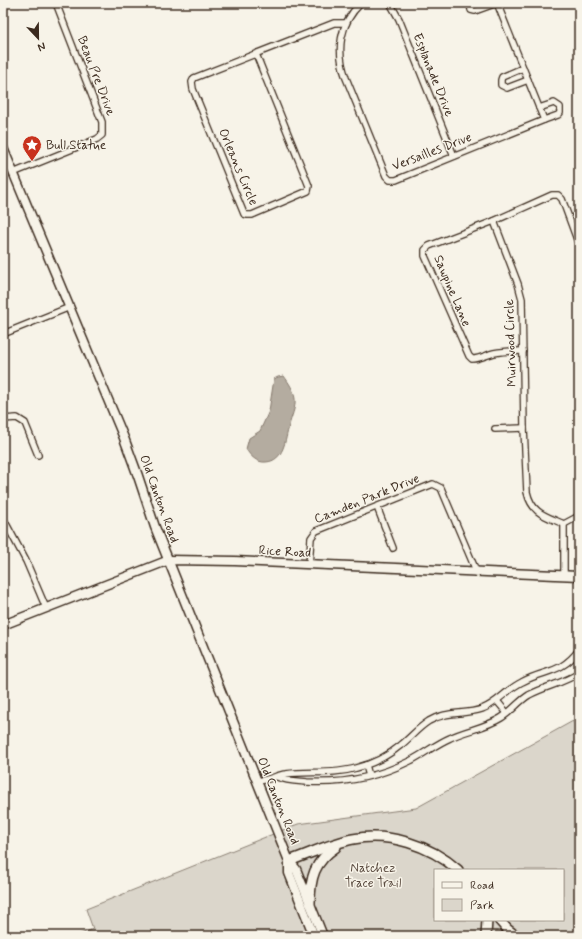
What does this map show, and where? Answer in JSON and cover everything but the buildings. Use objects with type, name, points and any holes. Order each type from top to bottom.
[{"type":"main road","name":"Old Canton Road","points":[[3,148],[124,438],[155,527],[289,861],[296,869],[323,936]]},
{"type":"main road","name":"Rice Road","points":[[3,625],[169,560],[236,561],[477,573],[579,576]]},
{"type":"main road","points":[[289,861],[347,840],[380,837],[416,845],[434,853],[449,862],[457,869]]},
{"type":"main road","points":[[310,903],[311,880],[318,865],[330,852],[347,840]]},
{"type":"main road","name":"Old Canton Road","points":[[289,861],[289,873],[314,936]]},
{"type":"main road","points":[[486,936],[487,921]]},
{"type":"main road","points":[[500,921],[516,936]]},
{"type":"street","name":"Beau Pre Drive","points":[[13,173],[97,139],[102,135],[102,122],[56,3]]},
{"type":"street","name":"Versailles Drive","points":[[361,3],[353,11],[346,23],[340,40],[341,62],[346,78],[386,176],[390,180],[396,180],[560,113],[560,107],[554,103],[539,108]]},
{"type":"street","name":"Esplanade Drive","points":[[390,3],[399,19],[454,156]]},
{"type":"street","points":[[470,3],[471,10],[475,11],[497,3],[544,120]]},
{"type":"street","name":"Orleans Circle","points":[[256,54],[309,186],[308,192],[252,215],[247,215],[244,214],[193,89],[192,82],[194,78],[334,22],[346,23]]},
{"type":"street","points":[[523,68],[502,77],[500,80],[501,85],[507,88],[528,80]]},
{"type":"street","points":[[494,221],[552,194],[558,195],[562,199],[579,245]]},
{"type":"street","name":"Muirwood Circle","points":[[494,221],[518,284],[522,299],[524,428],[527,492],[529,502],[539,513],[564,524]]},
{"type":"street","name":"Sawpine Lane","points":[[494,221],[429,246],[425,250],[425,256],[468,356],[472,360],[492,353],[504,351],[523,351]]},
{"type":"street","points":[[3,334],[70,307]]},
{"type":"street","points":[[3,419],[17,418],[25,422],[38,455]]},
{"type":"street","points":[[495,429],[524,428]]},
{"type":"street","name":"Camden Park Drive","points":[[310,565],[311,538],[316,531],[433,484],[441,488],[477,573]]},
{"type":"street","points":[[377,507],[393,548]]},
{"type":"street","points":[[564,576],[564,524],[579,516]]},
{"type":"street","points":[[3,518],[26,561],[46,608]]},
{"type":"street","points":[[257,781],[284,774],[329,773],[350,770],[377,761],[401,746],[415,731],[430,721],[453,713],[480,709],[498,701],[522,682],[563,666],[575,656],[579,650]]},
{"type":"street","points":[[277,777],[284,780],[329,782],[369,776],[396,768],[420,756],[443,741],[502,718],[532,694],[566,681],[579,673]]},
{"type":"street","points":[[498,701],[507,713]]},
{"type":"street","points":[[366,765],[369,776]]},
{"type":"street","points":[[329,773],[329,782]]},
{"type":"green space","name":"Natchez Trace Trail","points":[[573,721],[579,735],[579,936],[76,936],[93,929],[86,909],[298,824],[416,808]]},
{"type":"shaded area","points":[[284,376],[294,396],[294,409],[283,449],[277,458],[272,461],[263,462],[257,460],[246,449],[249,438],[260,431],[269,411],[274,379]]},
{"type":"place","name":"Bull Statue","points":[[32,162]]}]
